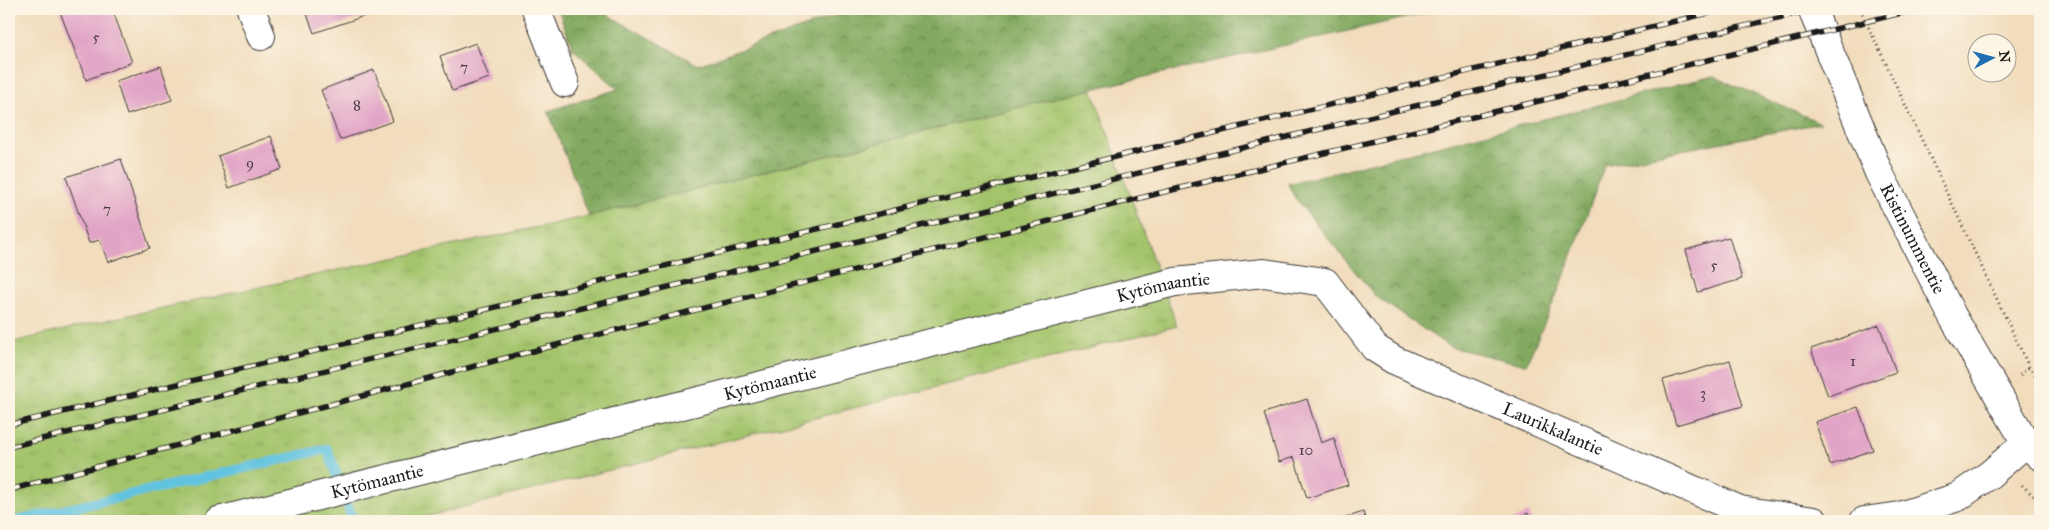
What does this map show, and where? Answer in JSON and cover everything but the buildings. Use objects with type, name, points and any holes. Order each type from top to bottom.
[{"type":"street","points":[[251,9],[261,36]]},
{"type":"street","points":[[536,9],[565,83]]},
{"type":"street","name":"Ristinummentie","points":[[1812,9],[1879,173],[1953,317],[2033,450]]},
{"type":"street","name":"Kytömaantie","points":[[218,521],[1175,282],[1264,273],[1325,282]]},
{"type":"street","name":"Laurikkalantie","points":[[1325,282],[1375,348],[1394,360],[1740,510],[1814,521]]},
{"type":"street","points":[[1864,521],[1900,516],[1958,497],[1989,475],[2033,450]]},
{"type":"path","points":[[1860,9],[2029,367],[2040,380]]},
{"type":"green space","points":[[558,9],[597,9],[698,65],[854,9],[1445,9],[1092,89],[589,216],[548,111],[618,89],[573,49]]},
{"type":"green space","points":[[1713,76],[1821,123],[1605,165],[1563,280],[1526,365],[1450,347],[1375,296],[1295,198],[1288,184]]},
{"type":"green space","points":[[1092,89],[1177,326],[409,521],[9,521],[9,343],[88,324],[589,216]]},
{"type":"waterway","points":[[16,521],[327,449],[338,478]]},
{"type":"waterway","points":[[346,501],[353,521]]},
{"type":"railway","points":[[9,425],[1725,9]]},
{"type":"railway","points":[[9,447],[1815,9]]},
{"type":"railway","points":[[9,490],[513,356],[1164,192],[1918,9]]}]
